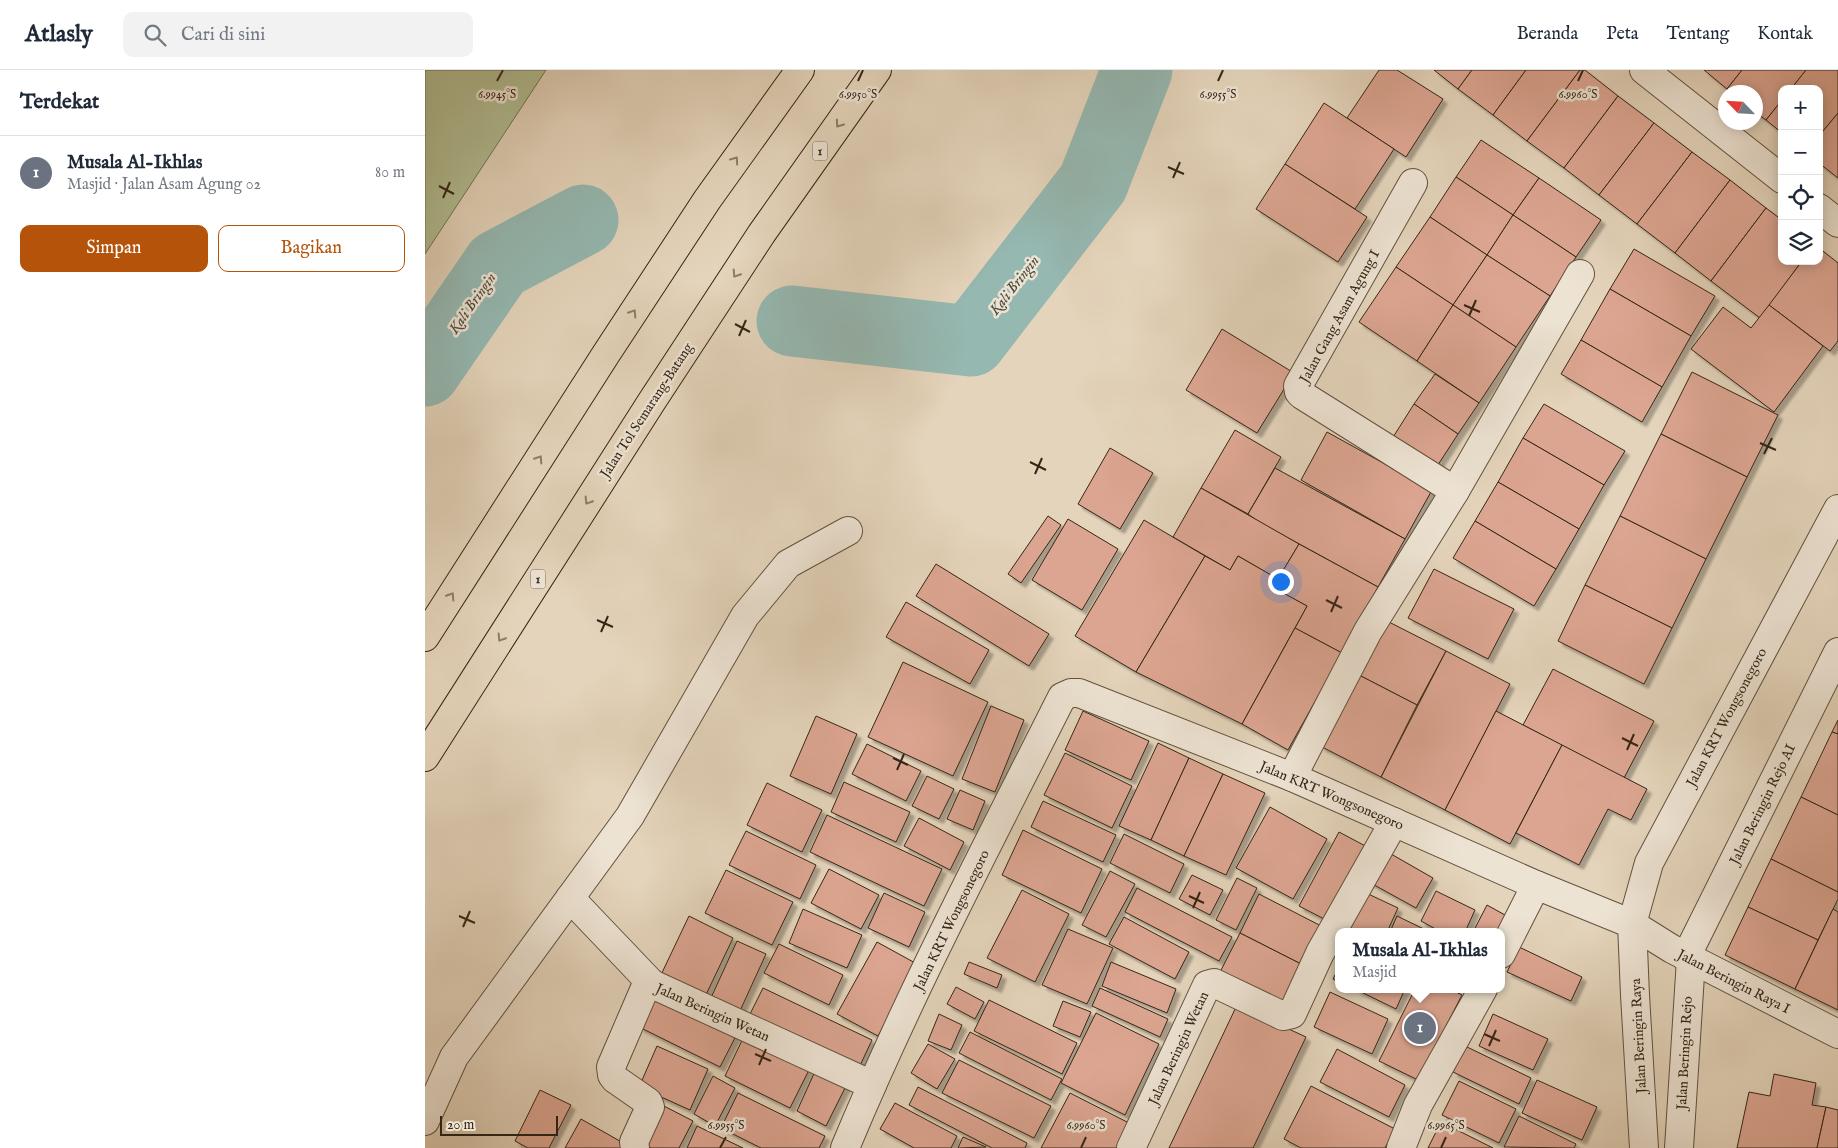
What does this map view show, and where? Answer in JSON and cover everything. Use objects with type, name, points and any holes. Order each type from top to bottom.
[{"type":"highway","points":[[425,637],[707,200],[800,70]]},
{"type":"highway","name":"Jalan Tol Semarang–Batang","points":[[425,757],[652,401],[762,233],[877,70]]},
{"type":"street","points":[[1644,70],[1778,176]]},
{"type":"street","name":"Jalan Gang Asam Agung I","points":[[1413,183],[1299,386],[1299,392],[1455,491]]},
{"type":"street","points":[[1823,211],[1838,223]]},
{"type":"street","points":[[1292,776],[1368,631],[1455,491],[1580,274]]},
{"type":"street","name":"Jalan KRT Wongsonegoro","points":[[845,1148],[871,1085],[971,878],[1062,697],[1071,693],[1079,693],[1292,776],[1536,885],[1632,924],[1649,863],[1838,508]]},
{"type":"street","points":[[425,1121],[454,1058],[630,816],[745,616],[788,564],[848,531]]},
{"type":"street","name":"Jalan Beringin Rejo AI","points":[[1689,958],[1838,652]]},
{"type":"street","name":"Jalan Beringin Wetan","points":[[1131,1148],[1207,985],[1214,983],[1283,1016],[1292,1014],[1320,953],[1394,822]]},
{"type":"street","points":[[1505,946],[1536,885]]},
{"type":"street","points":[[570,898],[652,984]]},
{"type":"street","name":"Jalan Beringin Raya I","points":[[1632,924],[1689,958],[1838,1034]]},
{"type":"street","name":"Jalan Beringin Raya","points":[[1632,924],[1644,1148]]},
{"type":"street","name":"Jalan Beringin Rejo","points":[[1679,1148],[1689,958]]},
{"type":"street","name":"Jalan Beringin Wetan","points":[[635,1148],[635,1142],[649,1107],[648,1102],[615,1079],[612,1075],[611,1067],[645,988],[652,984],[871,1085]]},
{"type":"street","points":[[1401,1148],[1418,1105],[1481,993]]},
{"type":"green space","points":[[425,70],[546,70],[425,254]]},
{"type":"building","points":[[1379,70],[1397,70],[1443,99],[1406,157],[1347,118]]},
{"type":"building","points":[[1434,70],[1472,70],[1458,89]]},
{"type":"building","points":[[1472,70],[1526,70],[1493,115],[1458,89]]},
{"type":"building","points":[[1526,70],[1580,70],[1527,141],[1493,115]]},
{"type":"building","points":[[1580,70],[1585,70],[1618,96],[1564,168],[1527,141]]},
{"type":"building","points":[[1704,70],[1742,70],[1730,85],[1722,85]]},
{"type":"building","points":[[1742,70],[1806,70],[1794,85],[1778,85],[1778,105],[1766,120],[1763,118],[1763,85],[1730,85]]},
{"type":"building","points":[[1806,70],[1838,70],[1838,113],[1823,131],[1823,85],[1794,85]]},
{"type":"building","points":[[1618,96],[1654,123],[1599,195],[1564,168]]},
{"type":"building","points":[[1324,103],[1394,149],[1355,209],[1285,164]]},
{"type":"building","points":[[1778,105],[1778,130],[1766,120]]},
{"type":"building","points":[[1838,113],[1838,178],[1823,166],[1823,131]]},
{"type":"building","points":[[1654,123],[1692,152],[1637,224],[1599,195]]},
{"type":"building","points":[[1481,140],[1539,178],[1513,215],[1456,177]]},
{"type":"building","points":[[1692,152],[1730,180],[1675,253],[1637,224]]},
{"type":"building","points":[[1285,164],[1367,217],[1338,262],[1256,209]]},
{"type":"building","points":[[1456,177],[1513,215],[1487,255],[1430,217]]},
{"type":"building","points":[[1539,178],[1601,220],[1576,257],[1513,215]]},
{"type":"building","points":[[1730,180],[1766,208],[1711,281],[1675,253]]},
{"type":"building","points":[[1766,208],[1778,217],[1778,265],[1799,265],[1760,318],[1711,281]]},
{"type":"building","points":[[1513,215],[1576,257],[1550,296],[1487,255]]},
{"type":"building","points":[[1430,217],[1487,255],[1453,305],[1396,267]]},
{"type":"building","points":[[1634,249],[1715,296],[1691,336],[1610,289]]},
{"type":"building","points":[[1823,251],[1838,263],[1838,341],[1830,351],[1769,305],[1799,265],[1823,265]]},
{"type":"building","points":[[1487,255],[1550,296],[1516,347],[1453,305]]},
{"type":"building","points":[[1396,267],[1453,305],[1417,361],[1359,322]]},
{"type":"building","points":[[1610,289],[1691,336],[1662,387],[1581,340]]},
{"type":"building","points":[[1453,305],[1516,347],[1479,403],[1417,361]]},
{"type":"building","points":[[1769,305],[1823,346],[1774,412],[1691,349],[1723,307],[1751,328]]},
{"type":"building","points":[[1222,329],[1294,373],[1257,433],[1186,390]]},
{"type":"building","points":[[1581,340],[1662,387],[1642,422],[1561,374]]},
{"type":"building","points":[[1692,372],[1778,415],[1747,477],[1661,434]]},
{"type":"building","points":[[1435,374],[1479,403],[1458,434],[1414,404]]},
{"type":"building","points":[[1414,404],[1458,434],[1434,471],[1390,442]]},
{"type":"building","points":[[1544,404],[1625,451],[1604,485],[1523,438]]},
{"type":"building","points":[[1235,430],[1281,457],[1248,514],[1201,488]]},
{"type":"building","points":[[1327,432],[1432,490],[1405,539],[1301,480]]},
{"type":"building","points":[[1661,434],[1747,477],[1706,559],[1620,516]]},
{"type":"building","points":[[1523,438],[1604,485],[1579,529],[1498,482]]},
{"type":"building","points":[[1110,448],[1153,473],[1120,529],[1078,504]]},
{"type":"building","points":[[1275,468],[1405,539],[1378,587],[1259,522],[1248,514]]},
{"type":"building","points":[[1498,482],[1579,529],[1556,569],[1475,521]]},
{"type":"building","points":[[1201,488],[1299,544],[1278,579],[1238,556],[1230,570],[1173,537]]},
{"type":"building","points":[[1048,516],[1061,525],[1021,583],[1008,574]]},
{"type":"building","points":[[1620,516],[1706,559],[1672,628],[1585,585]]},
{"type":"building","points":[[1068,519],[1118,549],[1082,610],[1032,580]]},
{"type":"building","points":[[1144,520],[1205,556],[1136,672],[1075,636]]},
{"type":"building","points":[[1475,521],[1556,569],[1534,606],[1453,558]]},
{"type":"building","points":[[1299,544],[1378,587],[1342,653],[1295,628],[1307,606],[1274,588]]},
{"type":"building","points":[[1205,556],[1230,570],[1238,556],[1278,579],[1274,588],[1307,606],[1242,724],[1136,672]]},
{"type":"building","points":[[936,564],[1049,634],[1029,666],[916,596]]},
{"type":"building","points":[[1434,569],[1514,609],[1488,659],[1408,618]]},
{"type":"building","points":[[1585,585],[1672,628],[1644,684],[1558,641]]},
{"type":"building","points":[[906,602],[989,650],[970,684],[886,637]]},
{"type":"building","points":[[1385,620],[1446,651],[1417,705],[1357,674]]},
{"type":"building","points":[[1295,628],[1342,653],[1288,750],[1242,724]]},
{"type":"building","points":[[1446,651],[1510,684],[1445,810],[1381,777]]},
{"type":"building","points":[[903,662],[988,702],[953,776],[868,737]]},
{"type":"building","points":[[1553,669],[1654,721],[1624,778],[1523,725]]},
{"type":"building","points":[[1357,674],[1417,705],[1381,777],[1320,746]]},
{"type":"building","points":[[991,706],[1024,720],[995,792],[962,779]]},
{"type":"building","points":[[1083,711],[1149,741],[1131,780],[1065,750]]},
{"type":"building","points":[[1496,711],[1562,745],[1510,844],[1445,810]]},
{"type":"building","points":[[816,716],[857,734],[831,794],[790,776]]},
{"type":"building","points":[[1838,720],[1838,734],[1832,732]]},
{"type":"building","points":[[1832,732],[1838,734],[1838,815],[1801,797]]},
{"type":"building","points":[[1158,743],[1189,758],[1151,840],[1119,826]]},
{"type":"building","points":[[867,744],[921,771],[906,801],[852,774]]},
{"type":"building","points":[[1562,745],[1647,789],[1631,820],[1608,809],[1579,865],[1516,833]]},
{"type":"building","points":[[1065,753],[1132,786],[1112,828],[1044,795]]},
{"type":"building","points":[[1189,758],[1223,774],[1184,856],[1151,840]]},
{"type":"building","points":[[1223,774],[1265,793],[1226,875],[1184,856]]},
{"type":"building","points":[[927,776],[954,789],[939,819],[912,806]]},
{"type":"building","points":[[844,782],[910,812],[896,842],[831,812]]},
{"type":"building","points":[[767,783],[822,810],[802,852],[747,825]]},
{"type":"building","points":[[960,790],[985,801],[973,830],[947,819]]},
{"type":"building","points":[[1801,797],[1838,815],[1838,892],[1771,859]]},
{"type":"building","points":[[1043,801],[1116,835],[1103,862],[1031,827]]},
{"type":"building","points":[[1270,807],[1327,839],[1293,899],[1236,868]]},
{"type":"building","points":[[827,815],[942,869],[924,906],[810,852]]},
{"type":"building","points":[[919,818],[964,842],[950,870],[904,846]]},
{"type":"building","points":[[1023,830],[1102,869],[1081,913],[1002,875]]},
{"type":"building","points":[[746,831],[816,865],[800,899],[729,865]]},
{"type":"building","points":[[1339,832],[1371,849],[1332,923],[1299,906]]},
{"type":"building","points":[[1124,834],[1184,864],[1170,893],[1110,863]]},
{"type":"building","points":[[1384,850],[1433,878],[1416,908],[1367,881]]},
{"type":"building","points":[[1771,859],[1838,892],[1838,899],[1818,940],[1748,907]]},
{"type":"building","points":[[829,869],[879,895],[861,929],[811,903]]},
{"type":"building","points":[[726,870],[793,902],[772,945],[705,913]]},
{"type":"building","points":[[1110,871],[1135,884],[1106,937],[1082,925]]},
{"type":"building","points":[[1192,875],[1223,890],[1210,915],[1179,899]]},
{"type":"building","points":[[1237,878],[1257,888],[1236,930],[1216,920]]},
{"type":"building","points":[[1137,888],[1232,937],[1219,961],[1125,912]]},
{"type":"building","points":[[1022,890],[1069,914],[1035,982],[987,958]]},
{"type":"building","points":[[1436,891],[1475,910],[1467,928],[1434,928],[1421,921]]},
{"type":"building","points":[[1364,892],[1398,908],[1389,928],[1348,928]]},
{"type":"building","points":[[884,893],[925,912],[909,947],[868,928]]},
{"type":"building","points":[[1259,894],[1325,928],[1305,966],[1240,933]]},
{"type":"building","points":[[1487,905],[1514,920],[1505,928],[1475,928]]},
{"type":"building","points":[[1748,907],[1818,940],[1795,989],[1725,955]]},
{"type":"building","points":[[803,909],[862,935],[847,968],[789,943]]},
{"type":"building","points":[[1833,909],[1838,912],[1838,1010],[1795,989]]},
{"type":"building","points":[[689,916],[733,938],[703,1001],[659,979]]},
{"type":"building","points":[[1397,916],[1422,928],[1392,928]]},
{"type":"building","points":[[1124,917],[1189,952],[1175,979],[1109,944]]},
{"type":"building","points":[[1068,929],[1113,948],[1087,1004],[1042,985]]},
{"type":"building","points":[[1240,933],[1305,966],[1283,1009],[1218,976]]},
{"type":"building","points":[[737,941],[766,954],[739,1013],[710,1000]]},
{"type":"building","points":[[877,942],[917,964],[878,1036],[837,1014]]},
{"type":"building","points":[[779,944],[843,975],[829,1005],[764,973]]},
{"type":"building","points":[[1519,947],[1582,977],[1571,1001],[1507,972]]},
{"type":"building","points":[[969,962],[1002,975],[997,988],[964,974]]},
{"type":"building","points":[[1111,962],[1176,989],[1167,1013],[1102,986]]},
{"type":"building","points":[[956,987],[984,1002],[975,1019],[947,1004]]},
{"type":"building","points":[[763,988],[872,1040],[857,1072],[747,1020]]},
{"type":"building","points":[[1100,988],[1168,1019],[1160,1037],[1092,1006]]},
{"type":"building","points":[[658,989],[739,1030],[720,1067],[639,1027]]},
{"type":"building","points":[[1330,992],[1388,1019],[1372,1054],[1314,1027]]},
{"type":"building","points":[[1363,993],[1403,993],[1396,1009]]},
{"type":"building","points":[[1413,993],[1458,993],[1462,995],[1418,1080],[1379,1061]]},
{"type":"building","points":[[989,1000],[1077,1043],[1062,1074],[974,1031]]},
{"type":"building","points":[[1063,1001],[1091,1012],[1080,1037],[1053,1026]]},
{"type":"building","points":[[1237,1005],[1306,1037],[1253,1148],[1169,1148]]},
{"type":"building","points":[[1096,1013],[1159,1044],[1125,1115],[1061,1083]]},
{"type":"building","points":[[939,1014],[962,1025],[951,1050],[928,1041]]},
{"type":"building","points":[[1493,1014],[1548,1039],[1533,1070],[1479,1046]]},
{"type":"building","points":[[746,1032],[812,1064],[790,1108],[725,1076]]},
{"type":"building","points":[[970,1032],[1062,1079],[1051,1100],[959,1053]]},
{"type":"building","points":[[928,1044],[955,1059],[937,1089],[911,1073]]},
{"type":"building","points":[[657,1046],[708,1069],[690,1110],[639,1087]]},
{"type":"building","points":[[1465,1046],[1531,1078],[1519,1104],[1453,1072]]},
{"type":"building","points":[[1337,1049],[1405,1085],[1389,1117],[1320,1082]]},
{"type":"building","points":[[959,1060],[1051,1106],[1034,1138],[942,1093]]},
{"type":"building","points":[[817,1067],[848,1082],[826,1126],[797,1111]]},
{"type":"building","points":[[1774,1074],[1816,1083],[1812,1105],[1826,1107],[1817,1148],[1737,1148],[1749,1092],[1770,1096]]},
{"type":"building","points":[[713,1076],[735,1088],[715,1126],[694,1114]]},
{"type":"building","points":[[1537,1080],[1597,1107],[1582,1140],[1522,1113]]},
{"type":"building","points":[[1459,1081],[1516,1109],[1499,1143],[1442,1115]]},
{"type":"building","points":[[1311,1086],[1395,1129],[1385,1148],[1301,1148],[1284,1139]]},
{"type":"building","points":[[918,1087],[1027,1143],[1025,1148],[992,1148],[909,1105]]},
{"type":"building","points":[[540,1090],[571,1105],[549,1148],[528,1148],[515,1141]]},
{"type":"building","points":[[738,1093],[825,1136],[819,1148],[761,1148],[721,1128]]},
{"type":"building","points":[[1070,1093],[1131,1124],[1118,1148],[1041,1148]]},
{"type":"building","points":[[895,1103],[957,1136],[951,1148],[914,1148],[880,1129]]},
{"type":"building","points":[[662,1105],[693,1121],[679,1148],[651,1148],[642,1144]]},
{"type":"building","points":[[1826,1107],[1838,1110],[1838,1148],[1817,1148]]},
{"type":"building","points":[[1519,1116],[1576,1144],[1574,1148],[1504,1147]]},
{"type":"building","points":[[581,1119],[632,1148],[565,1148]]},
{"type":"building","points":[[1441,1122],[1493,1148],[1428,1148]]},
{"type":"building","points":[[697,1126],[743,1148],[687,1148]]},
{"type":"building","points":[[963,1137],[986,1147],[958,1148]]},
{"type":"waterway","name":"Kali Bringin","points":[[792,321],[971,341],[1093,183],[1137,70]]},
{"type":"waterway","name":"Kali Bringin","points":[[425,371],[498,265],[583,220]]},
{"type":"place","name":"Musala Al-Ikhlas","points":[[1420,1028]]}]
